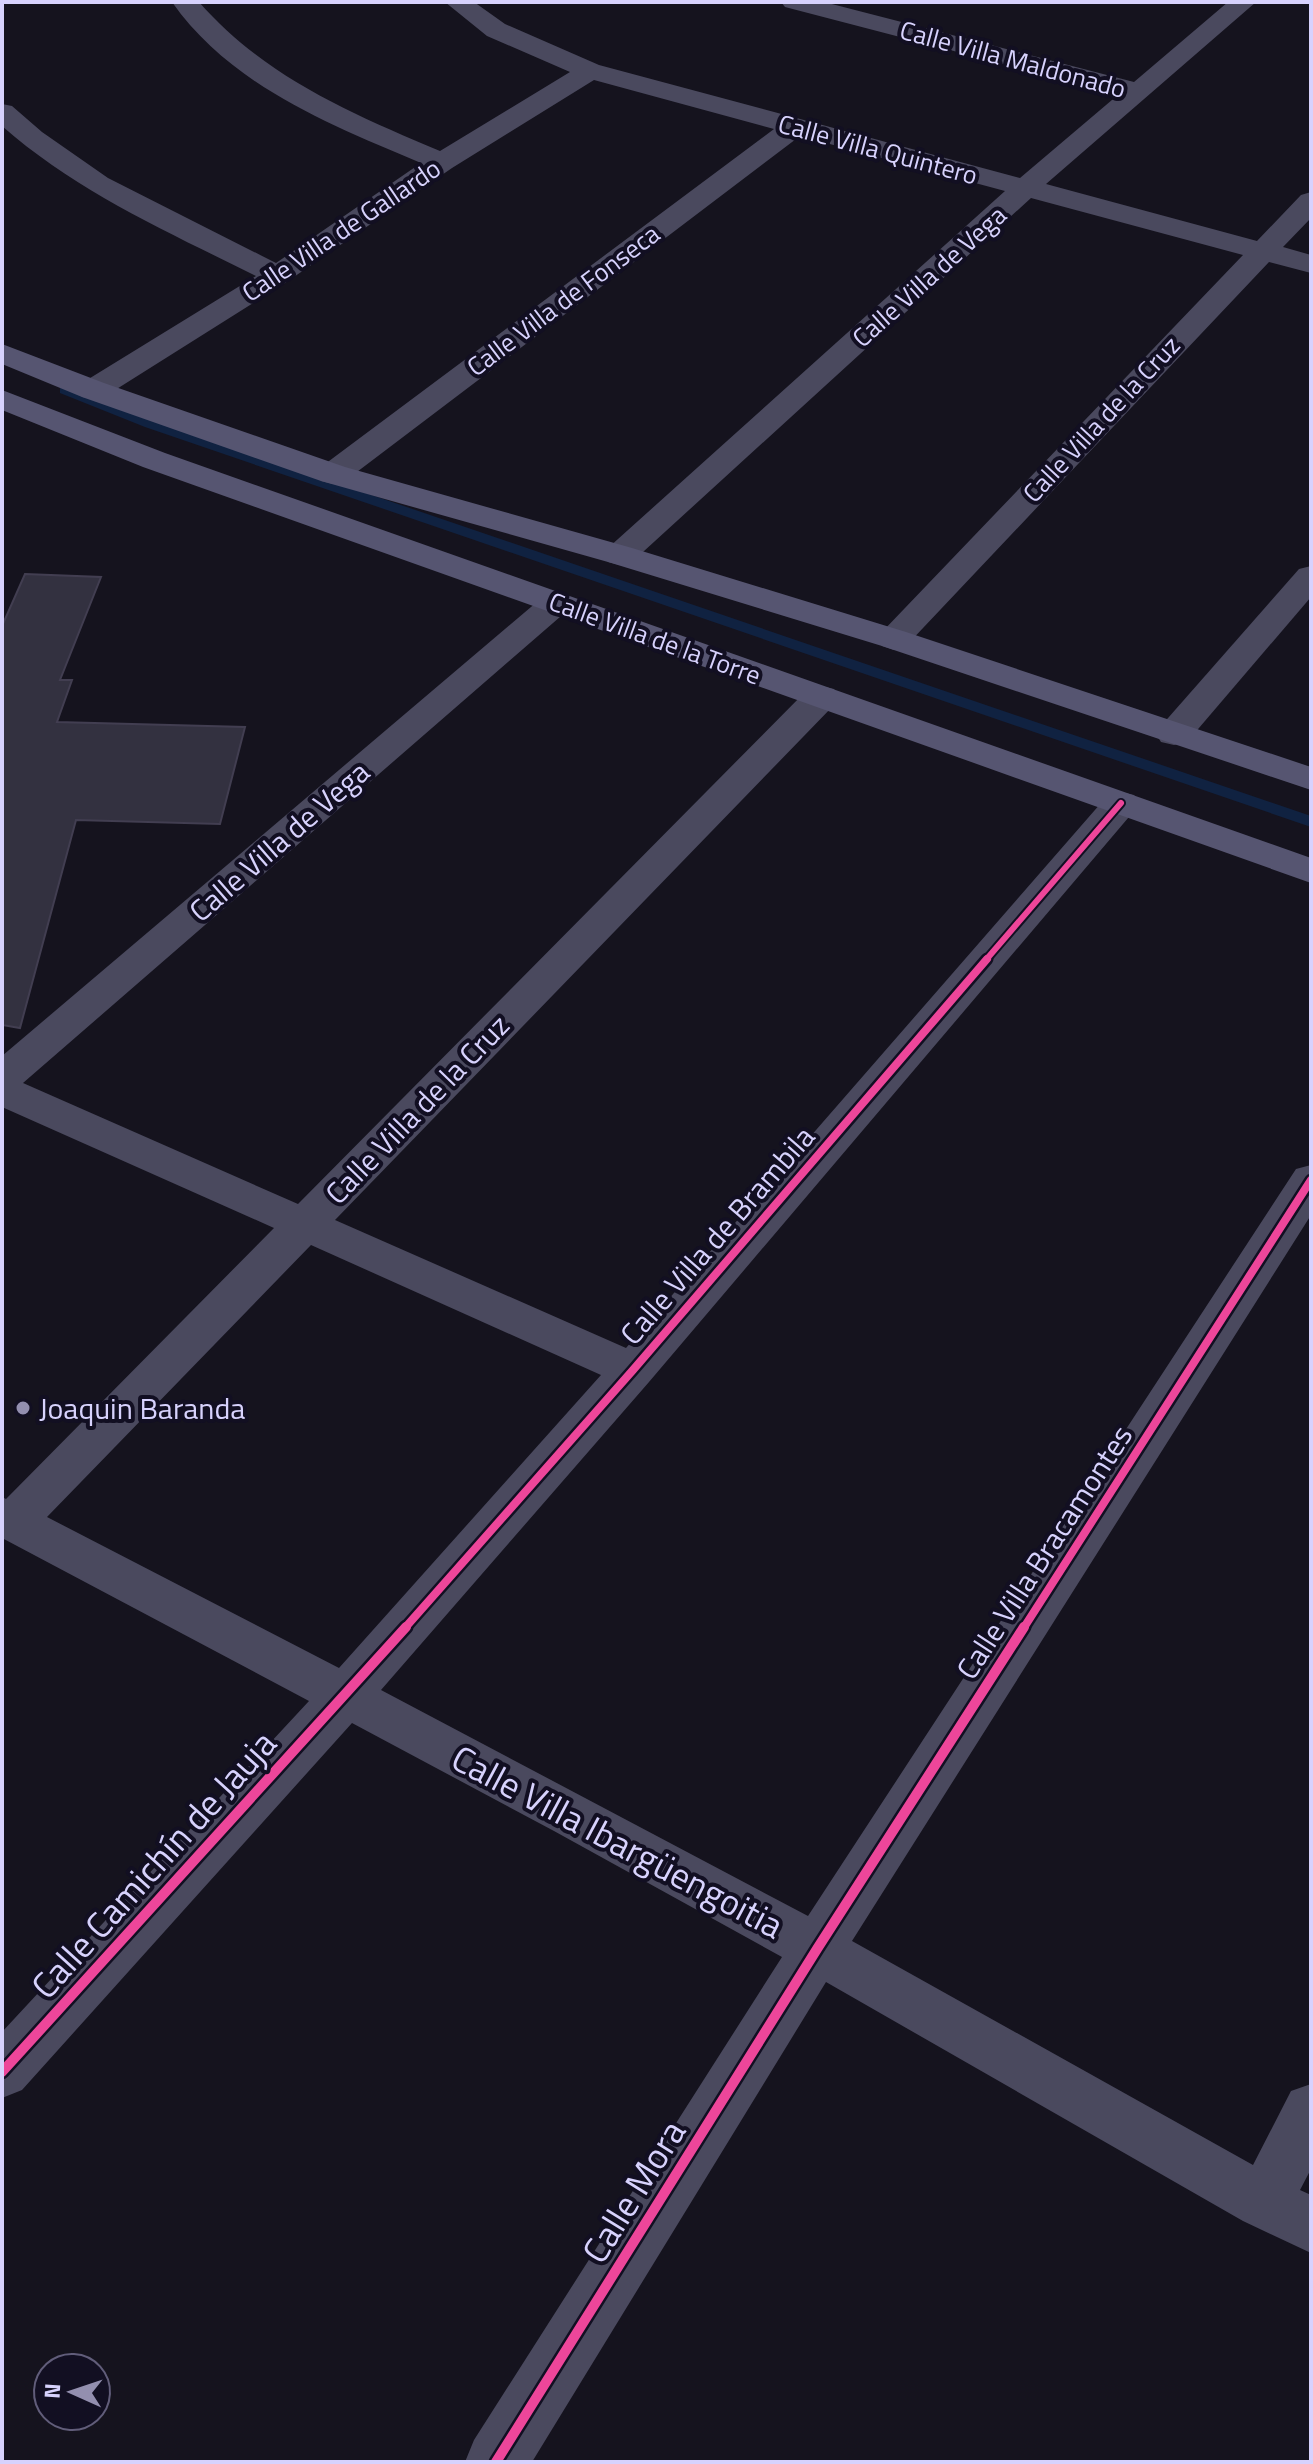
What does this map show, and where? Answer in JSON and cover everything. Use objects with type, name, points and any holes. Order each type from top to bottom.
[{"type":"street","points":[[185,2],[220,43],[252,69],[310,106],[442,162]]},
{"type":"street","name":"Calle Villa Quintero","points":[[458,2],[496,30],[590,71],[1311,264]]},
{"type":"street","name":"Calle Villa Maldonado","points":[[794,2],[1139,91]]},
{"type":"street","name":"Calle Villa de Vega","points":[[620,555],[1025,188],[1238,3]]},
{"type":"street","name":"Calle Villa de Gallardo","points":[[93,390],[278,275],[442,162],[590,71]]},
{"type":"street","points":[[2,112],[20,129],[112,192],[278,275]]},
{"type":"street","name":"Calle Villa de Fonseca","points":[[333,474],[794,127]]},
{"type":"street","name":"Calle Villa de la Cruz","points":[[894,639],[1261,250],[1311,201]]},
{"type":"street","points":[[2,353],[93,390],[333,474],[620,555],[894,639],[1311,779]]},
{"type":"street","name":"Calle Villa de la Torre","points":[[2,399],[154,460],[1311,871]]},
{"type":"street","points":[[1174,734],[1311,576]]},
{"type":"street","name":"Calle Villa de Vega","points":[[2,1078],[556,603]]},
{"type":"street","name":"Calle Villa de la Cruz","points":[[8,1518],[305,1224],[821,697]]},
{"type":"street","name":"Calle Villa de Brambila","points":[[346,1695],[633,1370],[1121,803]]},
{"type":"street","points":[[2,1090],[633,1370]]},
{"type":"street","name":"Calle Villa Bracamontes","points":[[817,1949],[1311,1180]]},
{"type":"street","name":"Calle Villa Ibargüengoitia","points":[[8,1518],[346,1695],[817,1949],[1288,2214]]},
{"type":"street","name":"Calle Camichín de Jauja","points":[[2,2072],[346,1695]]},
{"type":"street","name":"Calle Mora","points":[[496,2462],[817,1949]]},
{"type":"street","points":[[1288,2214],[1311,2110]]},
{"type":"building","points":[[25,574],[101,577],[60,680],[72,680],[57,722],[245,727],[220,824],[76,820],[20,1028],[2,1025],[2,626]]},
{"type":"waterway","points":[[65,390],[150,424],[1311,822]]},
{"type":"cycle path","points":[[2,2072],[346,1695],[633,1370],[1121,803]]},
{"type":"cycle path","points":[[496,2462],[817,1949],[1311,1180]]},
{"type":"place","name":"Joaquin Baranda","points":[[23,1408]]}]
